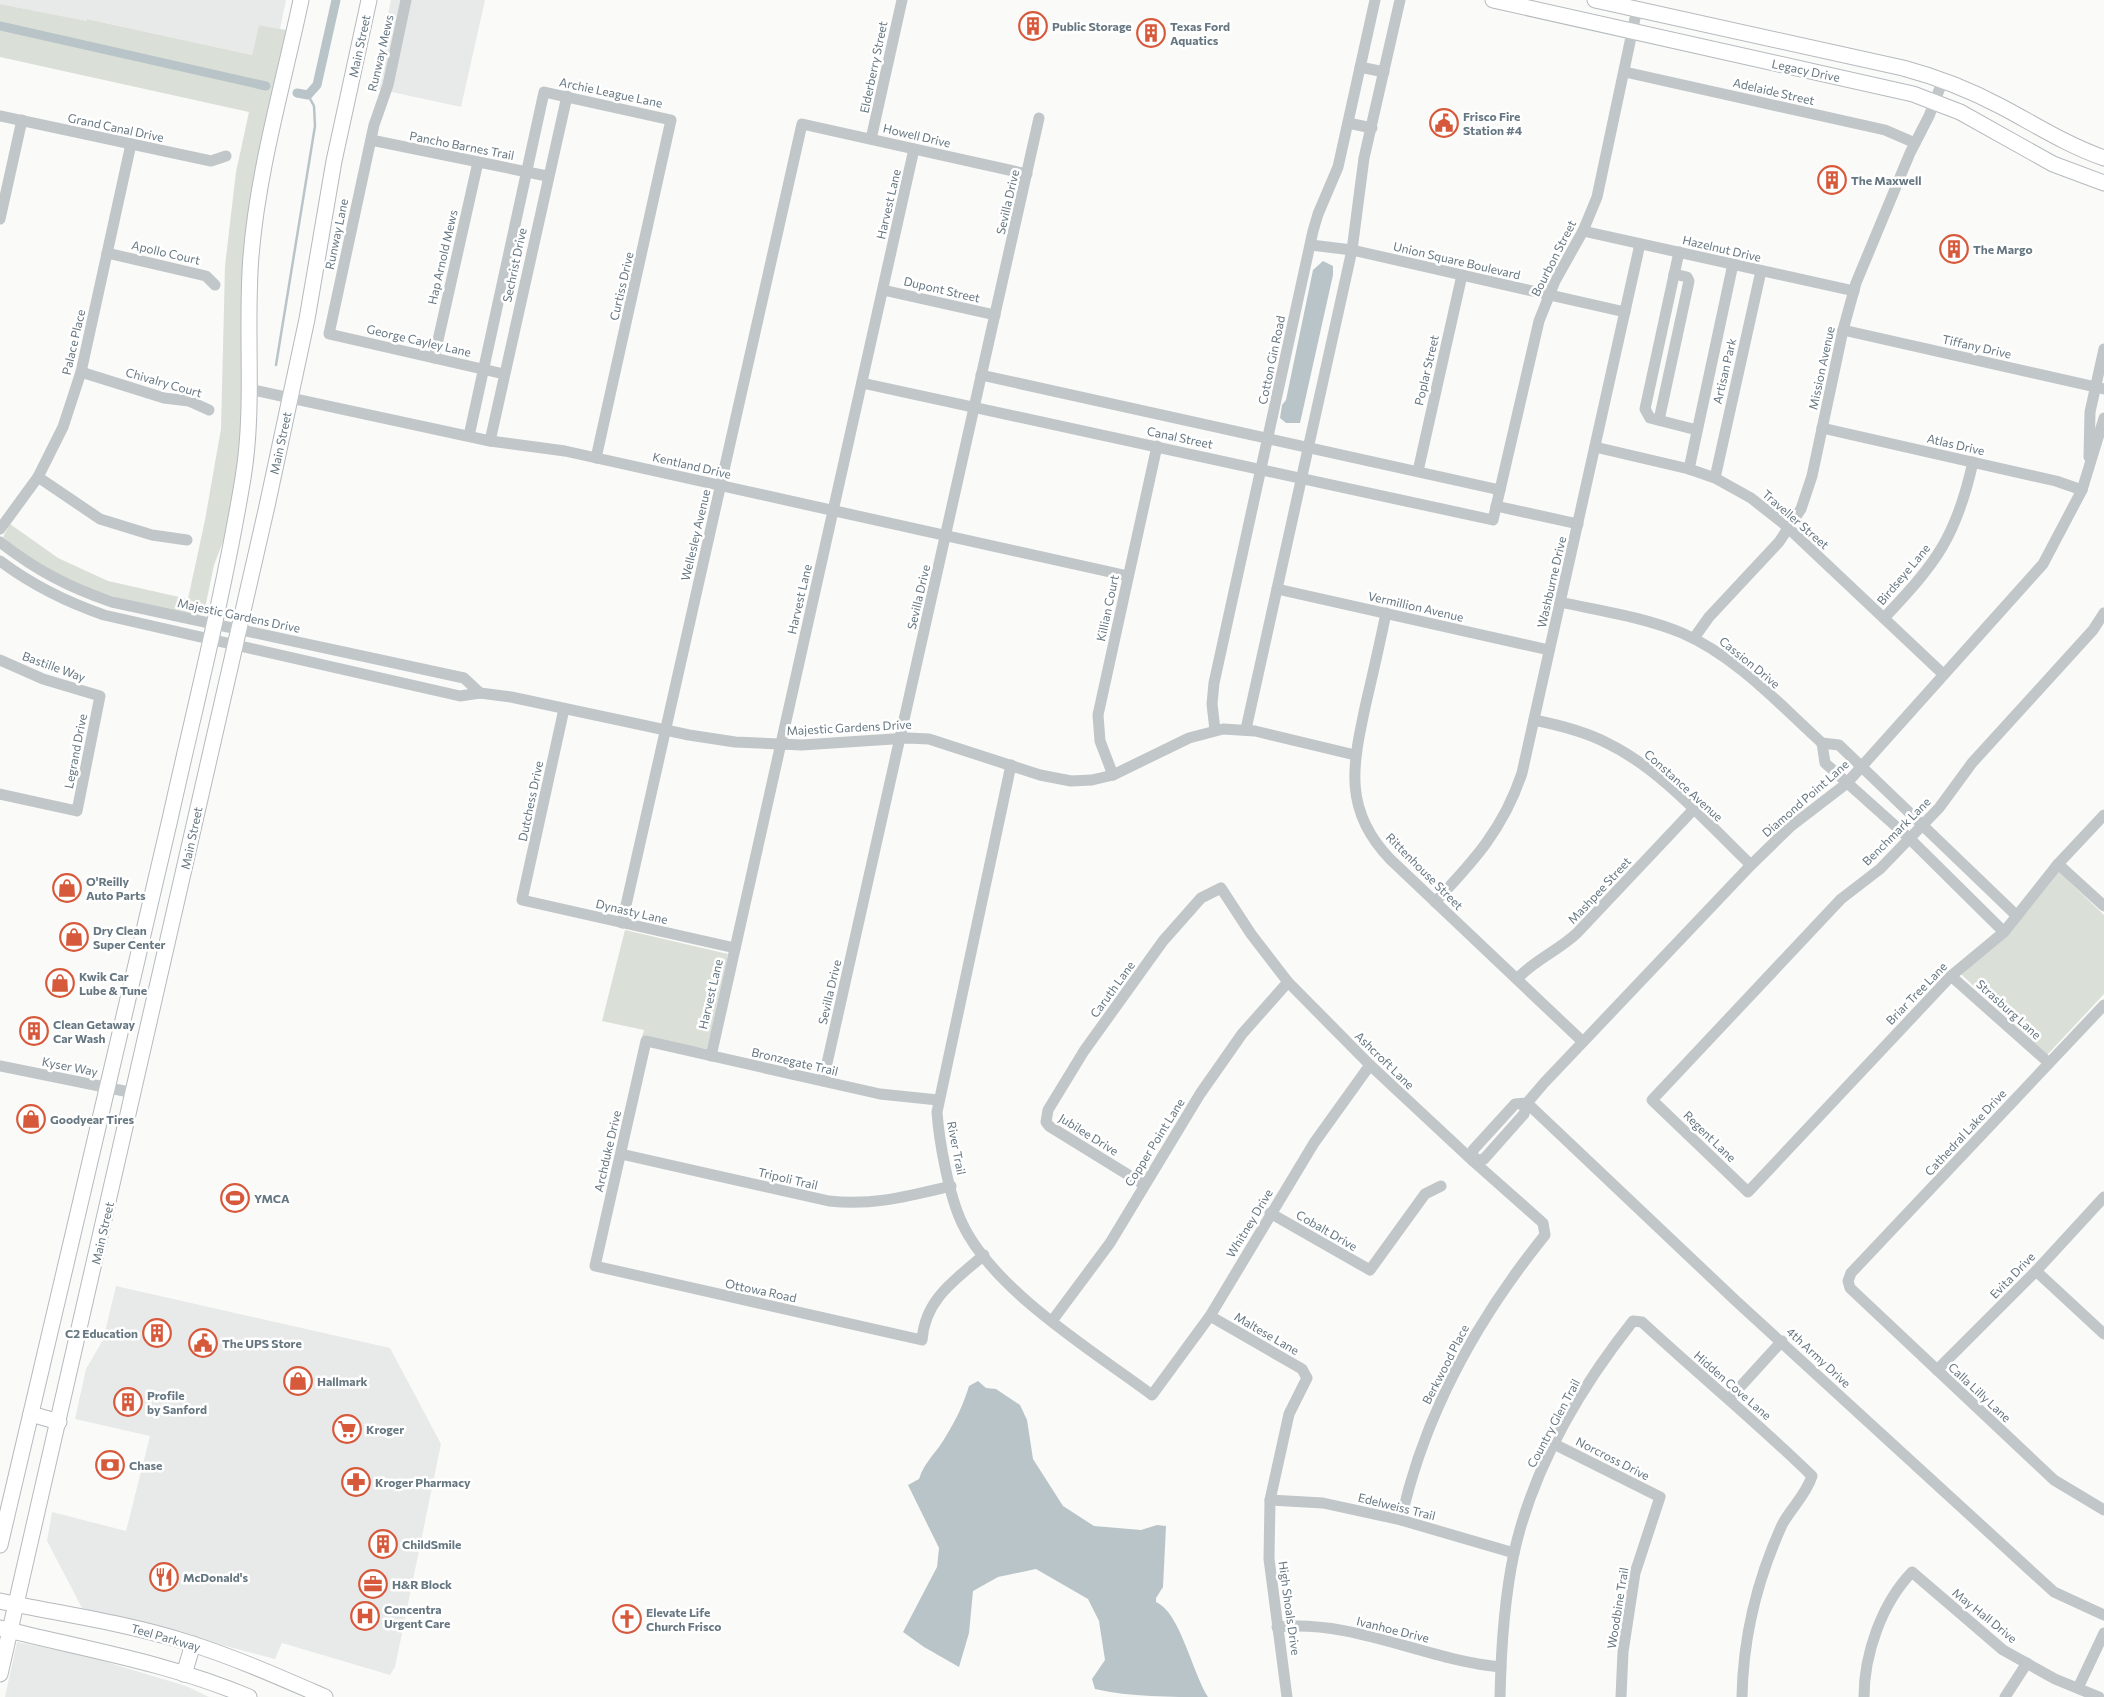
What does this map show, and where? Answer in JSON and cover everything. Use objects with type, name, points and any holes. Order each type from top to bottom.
[{"type":"main road","name":"Main Street","points":[[0,1545],[169,821],[212,631],[243,478],[249,429],[250,259],[255,216],[264,166],[301,0]]},
{"type":"main road","name":"Main Street","points":[[0,1674],[5,1630],[16,1604],[134,1093],[307,319],[334,161],[369,0]]},
{"type":"main road","name":"Legacy Drive","points":[[1493,0],[1896,89],[1960,112],[2054,164],[2104,183]]},
{"type":"main road","name":"Legacy Drive","points":[[1595,0],[1903,68],[1943,80],[2003,107],[2056,138],[2104,158]]},
{"type":"main road","points":[[169,821],[194,826]]},
{"type":"main road","points":[[30,1414],[58,1422]]},
{"type":"main road","name":"Teel Parkway","points":[[0,1601],[134,1628],[193,1644],[268,1672],[325,1697]]},
{"type":"main road","points":[[5,1630],[120,1655],[184,1674],[249,1697]]},
{"type":"main road","points":[[184,1674],[193,1644]]},
{"type":"street","name":"Runway Mews","points":[[371,140],[388,85],[406,0]]},
{"type":"street","name":"Elderberry Street","points":[[871,139],[902,0]]},
{"type":"street","name":"Cotton Gin Road","points":[[1215,730],[1212,704],[1214,683],[1318,214],[1338,167],[1375,0]]},
{"type":"street","points":[[1246,729],[1352,250],[1362,166],[1400,0]]},
{"type":"street","name":"Bourbon Street","points":[[1493,520],[1534,334],[1549,295],[1584,231],[1598,189],[1625,72],[1637,9]]},
{"type":"street","points":[[1360,67],[1384,72]]},
{"type":"street","name":"Adelaide Street","points":[[1625,72],[1885,130],[1915,143]]},
{"type":"street","name":"Mission Avenue","points":[[1694,638],[1709,617],[1773,549],[1789,529],[1801,509],[1809,487],[1843,330],[1854,291],[1943,80]]},
{"type":"street","name":"Archie League Lane","points":[[544,92],[672,120]]},
{"type":"street","name":"Sechrist Drive","points":[[469,436],[544,92]]},
{"type":"street","name":"Sechrist Drive","points":[[490,441],[567,96]]},
{"type":"street","name":"Grand Canal Drive","points":[[0,116],[211,161],[226,156]]},
{"type":"street","name":"Sevilla Drive","points":[[823,1081],[1039,118]]},
{"type":"street","points":[[0,219],[22,120]]},
{"type":"street","name":"Curtiss Drive","points":[[596,458],[672,120]]},
{"type":"street","points":[[1348,123],[1372,128]]},
{"type":"street","name":"Howell Drive","points":[[802,124],[1027,174]]},
{"type":"street","name":"Wellesley Avenue","points":[[622,923],[802,124]]},
{"type":"street","name":"Pancho Barnes Trail","points":[[371,140],[548,176]]},
{"type":"street","name":"Runway Lane","points":[[329,334],[371,140]]},
{"type":"street","name":"Palace Place","points":[[0,529],[38,477],[63,427],[81,372],[131,144]]},
{"type":"street","name":"Harvest Lane","points":[[711,1056],[914,149]]},
{"type":"street","name":"Hap Arnold Mews","points":[[434,358],[478,162]]},
{"type":"street","name":"Hazelnut Drive","points":[[1584,231],[1854,291]]},
{"type":"street","name":"Washburne Drive","points":[[1435,902],[1477,857],[1500,823],[1517,786],[1534,720],[1640,244]]},
{"type":"street","name":"Union Square Boulevard","points":[[1311,245],[1352,250],[1625,312]]},
{"type":"street","points":[[1679,252],[1645,409],[1650,418],[1697,430]]},
{"type":"street","name":"Apollo Court","points":[[107,253],[206,276],[215,285]]},
{"type":"street","name":"Artisan Park","points":[[1688,469],[1733,264]]},
{"type":"street","name":"Artisan Park","points":[[1714,478],[1761,271]]},
{"type":"street","points":[[1658,420],[1689,281],[1687,277],[1674,274]]},
{"type":"street","name":"Poplar Street","points":[[1418,471],[1462,275]]},
{"type":"street","name":"Dupont Street","points":[[883,290],[995,315]]},
{"type":"street","name":"Tiffany Drive","points":[[1843,330],[2100,388]]},
{"type":"street","name":"George Cayley Lane","points":[[329,334],[504,374]]},
{"type":"street","name":"Diamond Point Lane","points":[[2089,469],[2090,412],[2100,388],[2104,348]]},
{"type":"street","name":"Chivalry Court","points":[[81,372],[164,398],[189,401],[209,410]]},
{"type":"street","name":"Canal Street","points":[[981,375],[1500,490]]},
{"type":"street","name":"Canal Street","points":[[862,383],[1493,520]]},
{"type":"street","name":"Kentland Drive","points":[[249,389],[490,441],[551,448],[1128,576]]},
{"type":"street","name":"Diamond Point Lane","points":[[1473,1161],[1472,1150],[1515,1104],[1528,1102],[1751,865],[1790,827],[1846,784],[2043,564],[2082,490],[2104,418]]},
{"type":"street","name":"Atlas Drive","points":[[1822,428],[2056,481],[2082,490]]},
{"type":"street","name":"Killian Court","points":[[1112,776],[1100,741],[1098,716],[1156,446]]},
{"type":"street","name":"Traveller Street","points":[[1595,447],[1688,469],[1714,478],[1751,498],[1789,529],[1944,674]]},
{"type":"street","name":"Birdseye Lane","points":[[1884,618],[1925,574],[1940,552],[1959,514],[1973,462]]},
{"type":"street","points":[[38,477],[100,519],[152,535],[187,540]]},
{"type":"street","points":[[1496,506],[1578,524]]},
{"type":"street","name":"Majestic Gardens Drive","points":[[0,542],[32,566],[74,589],[212,631],[235,644],[460,696],[480,693],[511,697],[666,731],[734,742],[781,744],[919,738],[940,741],[1061,780],[1092,780],[1112,776],[1189,738],[1215,730],[1246,729],[1355,755]]},
{"type":"street","name":"Majestic Gardens Drive","points":[[0,561],[28,582],[84,608],[212,631],[238,629],[372,657],[464,678],[480,693]]},
{"type":"street","name":"Vermillion Avenue","points":[[1278,588],[1549,650]]},
{"type":"street","name":"Cassion Drive","points":[[1560,602],[1655,624],[1694,638],[1720,653],[1743,671],[1822,743],[1839,745],[2017,916]]},
{"type":"street","name":"Rittenhouse Street","points":[[1386,613],[1355,755],[1353,775],[1355,796],[1361,816],[1370,835],[1390,859],[1583,1042]]},
{"type":"street","name":"Benchmark Lane","points":[[1652,1100],[1841,899],[1880,869],[1939,808],[1972,763],[2093,630],[2104,613]]},
{"type":"street","points":[[368,675],[372,657]]},
{"type":"street","name":"Bastille Way","points":[[0,660],[43,679],[100,696]]},
{"type":"street","name":"Legrand Drive","points":[[0,794],[77,811],[100,696]]},
{"type":"street","name":"Dutchess Drive","points":[[522,900],[564,709]]},
{"type":"street","name":"Constance Avenue","points":[[1534,720],[1582,732],[1619,749],[1654,773],[1751,865]]},
{"type":"street","points":[[1822,743],[1825,763],[1846,784],[1910,839],[2004,932]]},
{"type":"street","name":"River Trail","points":[[1011,765],[938,1100],[938,1126],[951,1186],[961,1222],[984,1255],[1016,1292],[1152,1395]]},
{"type":"street","name":"Mashpee Street","points":[[1517,979],[1534,963],[1562,946],[1577,933],[1693,810]]},
{"type":"street","name":"Briar Tree Lane","points":[[1748,1192],[1951,976],[2004,932],[2058,864],[2104,815]]},
{"type":"street","points":[[2058,864],[2104,906]]},
{"type":"street","name":"Ashcroft Lane","points":[[1220,888],[1251,934],[1288,982],[1370,1065],[1543,1223],[1545,1236]]},
{"type":"street","name":"Caruth Lane","points":[[1046,1122],[1048,1110],[1084,1051],[1163,941],[1201,898],[1220,888]]},
{"type":"street","name":"Dynasty Lane","points":[[522,900],[735,948]]},
{"type":"street","name":"Strasburg Lane","points":[[1951,976],[2049,1063]]},
{"type":"street","name":"Copper Point Lane","points":[[1052,1321],[1110,1243],[1143,1184],[1200,1094],[1242,1034],[1288,982]]},
{"type":"street","name":"Cathedral Lake Drive","points":[[1848,1281],[1851,1273],[2104,1005]]},
{"type":"street","name":"Bronzegate Trail","points":[[646,1041],[880,1094],[938,1100]]},
{"type":"street","name":"Archduke Drive","points":[[595,1266],[646,1041]]},
{"type":"street","name":"Whitney Drive","points":[[1152,1395],[1210,1316],[1270,1213],[1314,1143],[1370,1065]]},
{"type":"street","name":"Kyser Way","points":[[0,1066],[134,1093]]},
{"type":"street","name":"Regent Lane","points":[[1652,1100],[1748,1192]]},
{"type":"street","name":"4th Army Drive","points":[[1528,1102],[1782,1341],[2054,1592],[2104,1615]]},
{"type":"street","name":"Jubilee Drive","points":[[1046,1122],[1049,1126],[1143,1184]]},
{"type":"street","name":"Tripoli Trail","points":[[621,1154],[829,1201],[854,1204],[885,1201],[951,1186]]},
{"type":"street","name":"Cobalt Drive","points":[[1270,1213],[1370,1270],[1425,1194],[1441,1186]]},
{"type":"street","name":"Evita Drive","points":[[1937,1370],[2036,1271],[2104,1197]]},
{"type":"street","name":"Berkwood Place","points":[[1401,1520],[1406,1495],[1433,1417],[1471,1343],[1518,1269],[1545,1236]]},
{"type":"street","name":"Ottowa Road","points":[[595,1266],[922,1340],[923,1323],[936,1299],[984,1255]]},
{"type":"street","points":[[2036,1271],[2104,1334]]},
{"type":"street","name":"Calla Lilly Lane","points":[[1848,1281],[1850,1288],[2054,1480],[2104,1510]]},
{"type":"street","name":"Maltese Lane","points":[[1210,1316],[1302,1369],[1306,1378]]},
{"type":"street","name":"Hidden Cove Lane","points":[[1633,1321],[1642,1322],[1692,1368],[1730,1398],[1812,1476],[1809,1485],[1783,1524],[1761,1577],[1748,1626],[1742,1668],[1742,1697]]},
{"type":"street","name":"Country Glen Trail","points":[[1500,1697],[1500,1667],[1514,1552],[1533,1492],[1554,1444],[1601,1362],[1633,1321]]},
{"type":"street","points":[[1730,1398],[1782,1341]]},
{"type":"street","name":"High Shoals Drive","points":[[1287,1697],[1269,1559],[1270,1500],[1289,1414],[1306,1378]]},
{"type":"street","name":"Norcross Drive","points":[[1554,1444],[1660,1498]]},
{"type":"street","name":"Woodbine Trail","points":[[1621,1697],[1624,1644],[1635,1574],[1660,1498]]},
{"type":"street","name":"Edelweiss Trail","points":[[1270,1500],[1323,1503],[1401,1520],[1514,1552]]},
{"type":"street","name":"May Hall Drive","points":[[1864,1697],[1869,1655],[1881,1620],[1899,1586],[1912,1572],[2003,1650],[2099,1697]]},
{"type":"street","name":"Ivanhoe Drive","points":[[1277,1627],[1319,1626],[1380,1639],[1470,1664],[1500,1667]]},
{"type":"street","points":[[2078,1688],[2104,1633]]},
{"type":"street","points":[[2004,1697],[2027,1663]]},
{"type":"shaded area","points":[[0,0],[286,0],[280,29],[259,25],[252,55],[88,19],[87,21],[0,4]]},
{"type":"shaded area","points":[[391,0],[485,0],[461,107],[373,88]]},
{"type":"shaded area","points":[[0,4],[87,21],[87,19],[252,55],[259,25],[291,31],[267,134],[240,454],[227,531],[214,565],[205,608],[196,617],[108,595],[67,579],[27,556],[3,537],[10,524],[58,558],[108,581],[188,599],[205,520],[221,429],[225,266],[236,172],[249,112],[0,57]]},
{"type":"shaded area","points":[[1323,261],[1333,266],[1333,275],[1300,423],[1286,423],[1280,418],[1282,405],[1286,400],[1313,270]]},
{"type":"shaded area","points":[[2058,871],[2104,915],[2104,994],[2047,1055],[1961,974]]},
{"type":"shaded area","points":[[625,930],[728,954],[707,1049],[642,1037],[644,1030],[602,1021]]},
{"type":"shaded area","points":[[116,1286],[390,1348],[441,1444],[395,1667],[390,1675],[282,1643],[275,1659],[82,1608],[47,1541],[52,1512],[126,1531],[150,1436],[75,1419],[86,1369],[103,1340]]},
{"type":"shaded area","points":[[978,1381],[986,1388],[996,1389],[1020,1405],[1027,1420],[1033,1459],[1063,1506],[1094,1526],[1141,1530],[1157,1525],[1166,1526],[1163,1587],[1156,1598],[1156,1602],[1164,1608],[1179,1630],[1208,1697],[1165,1697],[1095,1689],[1092,1679],[1105,1660],[1099,1621],[1088,1599],[1036,1569],[998,1577],[973,1591],[969,1633],[959,1667],[924,1647],[903,1632],[937,1567],[939,1548],[908,1485],[919,1479],[924,1467],[953,1424],[969,1386]]},
{"type":"shaded area","points":[[17,1642],[83,1655],[186,1686],[209,1697],[5,1697]]},
{"type":"waterway","points":[[297,93],[308,95],[317,85],[336,0]]},
{"type":"waterway","points":[[0,26],[266,86]]},
{"type":"waterway","points":[[276,365],[315,126],[314,106],[308,95]]},
{"type":"place","name":"Public Storage","points":[[1033,26]]},
{"type":"place","name":"Texas Ford Aquatics","points":[[1151,33]]},
{"type":"place","name":"Frisco Fire Station #4","points":[[1444,123]]},
{"type":"place","name":"The Maxwell","points":[[1832,180]]},
{"type":"place","name":"The Margo","points":[[1954,249]]},
{"type":"place","name":"O'Reilly Auto Parts","points":[[67,888]]},
{"type":"place","name":"Dry Clean Super Center","points":[[74,937]]},
{"type":"place","name":"Kwik Car Lube & Tune","points":[[60,983]]},
{"type":"place","name":"Clean Getaway Car Wash","points":[[34,1031]]},
{"type":"place","name":"Goodyear Tires","points":[[31,1119]]},
{"type":"place","name":"YMCA","points":[[235,1198]]},
{"type":"place","name":"C2 Education","points":[[157,1333]]},
{"type":"place","name":"The UPS Store","points":[[203,1343]]},
{"type":"place","name":"Hallmark","points":[[298,1381]]},
{"type":"place","name":"Profile by Sanford","points":[[128,1402]]},
{"type":"place","name":"Kroger","points":[[347,1429]]},
{"type":"place","name":"Chase","points":[[110,1465]]},
{"type":"place","name":"Kroger Pharmacy","points":[[356,1482]]},
{"type":"place","name":"ChildSmile","points":[[383,1544]]},
{"type":"place","name":"McDonald's","points":[[164,1577]]},
{"type":"place","name":"H&R Block","points":[[373,1584]]},
{"type":"place","name":"Concentra Urgent Care","points":[[365,1616]]},
{"type":"place","name":"Elevate Life Church Frisco","points":[[627,1619]]}]
